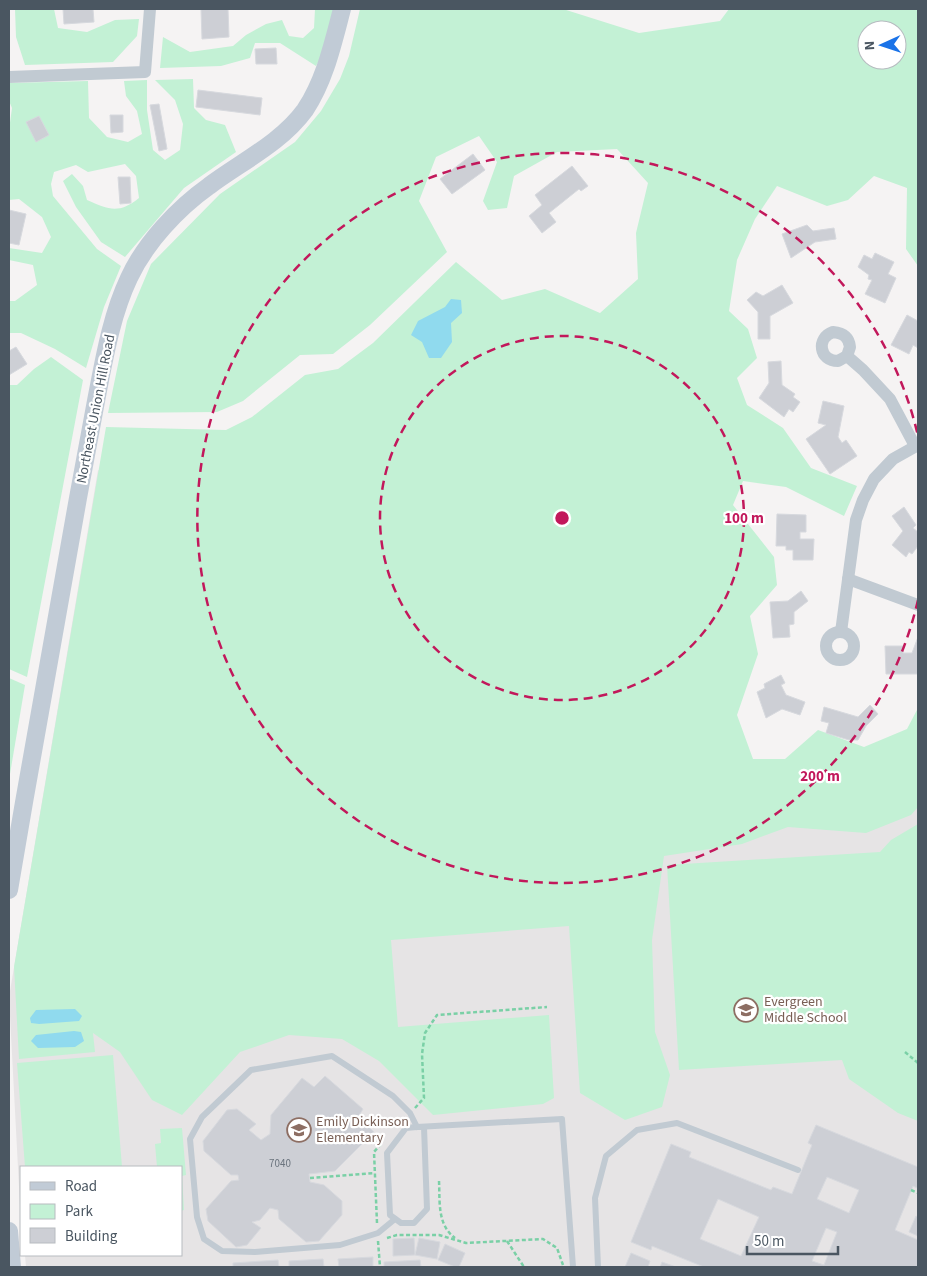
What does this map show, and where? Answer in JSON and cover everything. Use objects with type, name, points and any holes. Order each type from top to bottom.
[{"type":"street","points":[[9,77],[145,72],[150,9]]},
{"type":"street","name":"Northeast Union Hill Road","points":[[9,890],[103,365],[116,312],[129,276],[173,217],[207,186],[288,130],[304,110],[317,90],[342,9]]},
{"type":"street","points":[[842,632],[856,520],[863,500],[874,480],[893,459],[917,445],[890,400],[863,370],[847,356]]},
{"type":"street","points":[[848,578],[918,605]]},
{"type":"street","points":[[9,1230],[12,1267]]},
{"type":"lane","points":[[395,1219],[378,1233],[340,1245],[255,1252],[222,1252],[204,1239],[197,1217],[190,1139],[202,1117],[251,1070],[332,1056],[393,1096],[421,1127],[427,1209],[414,1223],[401,1223],[390,1215],[387,1153],[406,1128],[421,1127],[562,1119],[573,1266]]},
{"type":"lane","points":[[598,1267],[595,1198],[606,1156],[637,1130],[677,1123],[798,1170]]},
{"type":"path","points":[[410,1113],[424,1098],[422,1054],[425,1033],[437,1015],[546,1007]]},
{"type":"path","points":[[905,1052],[918,1063]]},
{"type":"path","points":[[378,1233],[374,1152],[386,1139]]},
{"type":"path","points":[[310,1178],[374,1173]]},
{"type":"path","points":[[439,1181],[441,1218],[445,1228],[456,1239]]},
{"type":"path","points":[[911,1190],[918,1193]]},
{"type":"path","points":[[380,1267],[378,1240],[397,1235],[439,1236],[466,1243],[543,1239],[557,1248],[563,1265],[573,1266]]},
{"type":"path","points":[[506,1241],[524,1267]]},
{"type":"shaded area","points":[[98,470],[735,781],[918,769],[918,1267],[26,1267],[25,1256],[182,1256],[182,1166],[20,1166],[20,1206],[9,997]]},
{"type":"green space","points":[[15,9],[54,9],[58,28],[87,32],[115,20],[139,19],[137,36],[113,62],[25,65],[16,37]]},
{"type":"green space","points":[[315,9],[337,9],[324,52],[316,66],[280,43],[255,43],[250,58],[221,66],[160,68],[163,37],[190,52],[233,46],[246,35],[266,24],[282,20],[289,36],[303,38],[314,28]]},
{"type":"green space","points":[[360,9],[563,9],[639,33],[720,21],[729,9],[918,9],[918,266],[906,249],[907,188],[874,176],[848,200],[827,206],[777,186],[755,219],[737,260],[729,311],[748,329],[757,358],[737,378],[747,405],[783,428],[811,468],[857,486],[844,516],[786,487],[743,481],[733,505],[774,557],[777,585],[750,616],[758,654],[737,715],[753,759],[785,759],[818,730],[864,747],[907,729],[918,708],[918,807],[911,815],[866,833],[788,827],[742,844],[664,856],[652,940],[655,1032],[670,1075],[662,1107],[625,1120],[580,1093],[569,926],[391,940],[398,1027],[549,1015],[554,1098],[543,1104],[433,1115],[379,1061],[342,1039],[289,1035],[240,1052],[182,1115],[152,1100],[120,1052],[93,1033],[95,1052],[19,1059],[14,967],[106,427],[226,430],[252,417],[305,375],[338,369],[373,343],[456,262],[502,300],[545,289],[600,313],[638,279],[636,233],[648,183],[617,149],[557,152],[514,176],[507,208],[488,210],[483,201],[497,162],[479,136],[436,157],[419,201],[447,252],[370,325],[333,354],[300,355],[243,401],[217,412],[108,413],[127,321],[151,264],[220,194],[295,142],[321,111],[340,79],[349,56]]},
{"type":"green space","points":[[193,79],[194,108],[206,120],[225,125],[236,152],[184,188],[125,257],[101,242],[76,207],[63,181],[72,174],[83,186],[87,200],[114,209],[126,206],[139,198],[136,176],[125,164],[88,172],[76,165],[54,172],[51,184],[53,196],[97,249],[121,266],[104,307],[86,368],[55,349],[21,333],[9,333],[9,301],[15,301],[37,285],[33,265],[9,260],[9,248],[42,253],[51,237],[42,217],[19,199],[9,200],[9,130],[12,108],[9,101],[9,83],[88,81],[89,118],[107,137],[128,142],[142,134],[137,111],[126,96],[124,81],[147,80],[147,110],[153,150],[165,160],[180,150],[183,124],[175,100],[155,80]]},
{"type":"green space","points":[[51,357],[83,380],[27,677],[9,669],[9,385],[17,385],[34,369]]},
{"type":"green space","points":[[9,678],[25,685],[9,780]]},
{"type":"green space","points":[[918,824],[918,1121],[898,1113],[849,1079],[842,1060],[679,1070],[667,865],[880,852],[891,840]]},
{"type":"green space","points":[[113,1055],[122,1166],[25,1166],[17,1063]]},
{"type":"green space","points":[[182,1128],[186,1175],[182,1176],[182,1166],[157,1166],[155,1144],[161,1143],[160,1129]]},
{"type":"green space","points":[[182,1176],[184,1210],[182,1211]]},
{"type":"water","points":[[451,299],[461,300],[462,313],[451,323],[452,342],[441,358],[429,358],[422,342],[411,335],[418,321],[445,307]]},
{"type":"water","points":[[75,1009],[82,1016],[79,1021],[31,1023],[30,1018],[36,1010]]},
{"type":"water","points":[[81,1032],[84,1041],[75,1047],[38,1048],[31,1041],[36,1035]]},
{"type":"building","points":[[63,9],[93,9],[94,22],[64,24]]},
{"type":"building","points":[[201,9],[228,9],[229,37],[202,39]]},
{"type":"building","points":[[276,48],[277,64],[256,64],[255,49]]},
{"type":"building","points":[[198,90],[262,98],[260,115],[196,107]]},
{"type":"building","points":[[159,104],[167,149],[159,151],[150,105]]},
{"type":"building","points":[[110,115],[123,115],[123,132],[111,133]]},
{"type":"building","points":[[39,116],[49,135],[36,142],[26,122]]},
{"type":"building","points":[[473,154],[485,170],[452,194],[440,179]]},
{"type":"building","points":[[572,166],[588,186],[581,191],[579,189],[549,213],[556,222],[542,233],[529,216],[542,205],[535,195]]},
{"type":"building","points":[[118,177],[130,177],[131,203],[120,204]]},
{"type":"building","points":[[9,210],[26,214],[19,245],[9,243]]},
{"type":"building","points":[[807,225],[813,231],[834,228],[836,239],[815,242],[791,258],[782,234]]},
{"type":"building","points":[[875,253],[894,262],[888,274],[896,278],[885,303],[865,294],[872,280],[868,279],[869,275],[858,267],[864,255],[872,259]]},
{"type":"building","points":[[782,285],[793,303],[770,316],[770,339],[758,339],[758,312],[747,300],[756,292],[763,296]]},
{"type":"building","points":[[907,315],[918,321],[918,348],[913,345],[909,354],[891,345]]},
{"type":"building","points":[[16,347],[27,364],[9,375],[9,351]]},
{"type":"building","points":[[781,361],[782,385],[795,394],[793,397],[800,402],[793,412],[789,409],[784,417],[759,398],[769,383],[768,362]]},
{"type":"building","points":[[823,401],[844,406],[838,437],[842,443],[846,440],[857,456],[830,474],[806,439],[826,425],[818,423]]},
{"type":"building","points":[[904,507],[916,525],[913,528],[918,532],[918,546],[912,554],[909,552],[906,557],[892,545],[903,531],[892,516]]},
{"type":"building","points":[[777,514],[806,515],[806,532],[800,532],[800,539],[814,539],[813,560],[793,560],[793,550],[786,550],[786,546],[776,546]]},
{"type":"building","points":[[801,591],[808,601],[794,612],[794,624],[789,625],[790,637],[773,638],[770,602],[788,601]]},
{"type":"building","points":[[918,637],[918,674],[886,674],[885,646],[903,646],[903,653],[912,653]]},
{"type":"building","points":[[781,675],[785,683],[781,685],[786,695],[805,702],[800,715],[782,709],[766,718],[757,692],[765,688],[764,684]]},
{"type":"building","points":[[870,705],[878,714],[866,726],[858,740],[849,740],[826,733],[829,723],[821,721],[824,707],[858,717]]},
{"type":"building","points":[[325,1076],[363,1109],[358,1117],[374,1132],[335,1171],[309,1174],[310,1182],[324,1185],[342,1201],[342,1215],[319,1241],[306,1242],[279,1219],[278,1210],[270,1208],[260,1220],[252,1222],[261,1228],[247,1245],[236,1247],[208,1221],[206,1209],[231,1181],[239,1180],[238,1175],[231,1175],[204,1151],[203,1141],[227,1110],[237,1109],[256,1124],[249,1130],[261,1140],[270,1134],[271,1115],[302,1078],[314,1087]]},
{"type":"building","points":[[816,1125],[918,1167],[918,1186],[917,1188],[913,1186],[895,1230],[918,1240],[918,1267],[704,1267],[652,1246],[651,1250],[631,1242],[671,1144],[691,1152],[689,1157],[771,1190],[773,1187],[792,1194],[812,1145],[808,1143]],"holes":[[[827,1177],[859,1190],[849,1213],[817,1199]],[[718,1199],[759,1217],[741,1256],[700,1239]],[[826,1228],[837,1232],[824,1265],[812,1261]]]},
{"type":"building","points":[[916,1216],[918,1217],[918,1236],[909,1232]]},
{"type":"building","points":[[414,1238],[415,1255],[393,1256],[393,1239]]},
{"type":"building","points":[[419,1238],[440,1242],[437,1259],[415,1255]]},
{"type":"building","points":[[445,1244],[465,1253],[459,1267],[438,1260]]},
{"type":"building","points":[[631,1253],[650,1261],[648,1267],[625,1267]]},
{"type":"building","points":[[373,1257],[373,1267],[339,1267],[338,1259]]},
{"type":"building","points":[[323,1259],[324,1267],[289,1267],[289,1261]]},
{"type":"building","points":[[278,1260],[279,1267],[233,1267],[233,1263]]},
{"type":"building","points":[[420,1260],[421,1267],[384,1267],[384,1262]]},
{"type":"building","points":[[662,1262],[676,1267],[660,1267]]},
{"type":"place","name":"Evergreen Middle School","points":[[746,1010]]},
{"type":"place","name":"Emily Dickinson Elementary","points":[[299,1130]]}]
